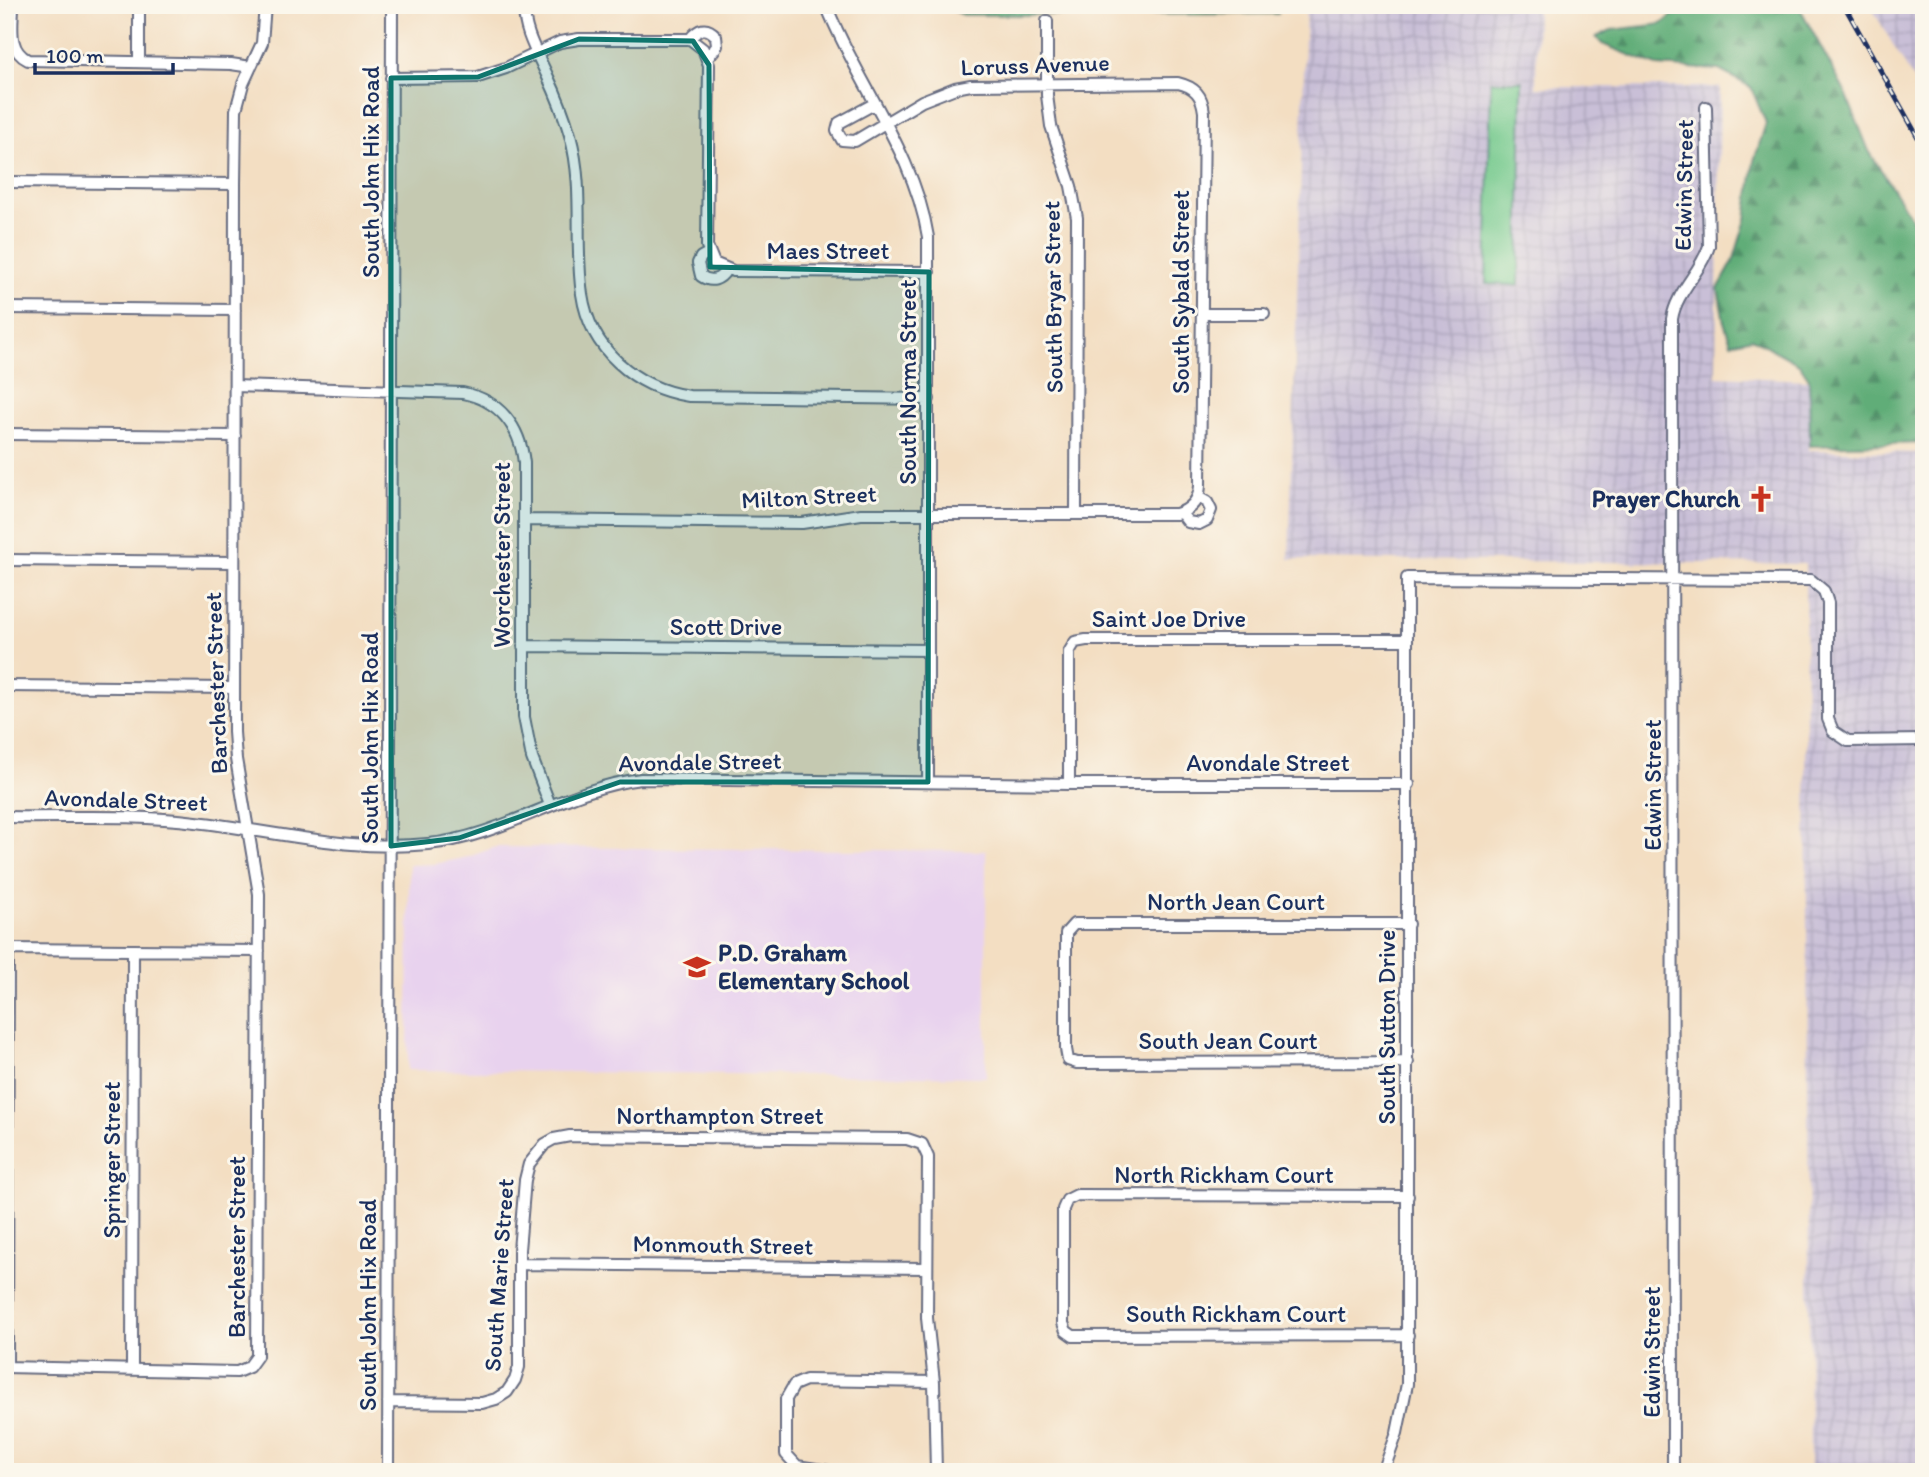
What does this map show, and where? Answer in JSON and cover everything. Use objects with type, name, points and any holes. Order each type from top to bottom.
[{"type":"street","points":[[13,5],[13,44],[18,54],[33,61],[231,64],[251,67]]},
{"type":"street","points":[[139,5],[139,62]]},
{"type":"street","name":"Barchester Street","points":[[132,1369],[237,1372],[254,1362],[258,1349],[259,894],[236,759],[234,688],[236,110],[262,43],[265,5]]},
{"type":"street","name":"South John Hix Road","points":[[388,1472],[392,5]]},
{"type":"street","points":[[524,5],[526,27],[563,114],[575,159],[580,203],[580,281],[584,307],[599,340],[620,365],[652,386],[689,396],[929,399]]},
{"type":"street","name":"South Norma Street","points":[[826,5],[908,169],[920,199],[928,237],[928,782]]},
{"type":"street","name":"South Bryar Street","points":[[1047,21],[1047,83],[1051,126],[1071,186],[1077,218],[1076,514]]},
{"type":"street","name":"Maes Street","points":[[391,78],[478,77],[506,68],[560,43],[579,38],[690,39],[695,32],[708,29],[716,36],[718,46],[708,59],[708,253],[698,262],[701,276],[713,280],[726,270],[929,272]]},
{"type":"street","points":[[690,39],[708,59]]},
{"type":"street","name":"Loruss Avenue","points":[[874,104],[841,121],[837,128],[839,136],[845,141],[855,141],[922,101],[955,88],[984,83],[1178,83],[1194,89]]},
{"type":"street","name":"South Sybald Street","points":[[1194,89],[1200,98],[1203,112],[1203,314],[1196,501],[1207,502],[1210,510],[1207,520]]},
{"type":"street","name":"Edwin Street","points":[[1673,1472],[1672,319],[1675,307],[1704,261],[1709,246],[1706,107]]},
{"type":"street","points":[[5,182],[236,184]]},
{"type":"street","points":[[708,253],[714,263],[726,270]]},
{"type":"street","points":[[5,308],[235,310]]},
{"type":"street","points":[[1203,314],[1264,314]]},
{"type":"street","name":"Worchester Street","points":[[235,386],[463,393],[497,407],[514,427],[523,450],[526,731],[532,758],[550,805]]},
{"type":"street","points":[[5,434],[235,436]]},
{"type":"street","points":[[1181,513],[1196,501]]},
{"type":"street","name":"Milton Street","points":[[524,520],[802,523],[861,514],[1181,513],[1188,522],[1199,524],[1207,520]]},
{"type":"street","points":[[5,560],[234,562]]},
{"type":"street","name":"South Sutton Drive","points":[[1383,1472],[1405,1401],[1408,1335],[1407,578],[1673,578]]},
{"type":"street","points":[[1673,578],[1803,578],[1819,585],[1828,603],[1828,719],[1833,731],[1848,740],[1924,740]]},
{"type":"street","name":"Saint Joe Drive","points":[[1069,784],[1069,652],[1075,642],[1407,639]]},
{"type":"street","name":"Scott Drive","points":[[523,646],[928,650]]},
{"type":"street","points":[[5,686],[234,688]]},
{"type":"street","name":"Avondale Street","points":[[5,817],[157,818],[348,844],[391,846],[427,845],[458,838],[602,786],[641,779],[1069,784],[1409,784]]},
{"type":"street","name":"North Jean Court","points":[[1066,1040],[1067,930],[1079,923],[1408,923]]},
{"type":"street","points":[[132,1369],[6,1367],[6,949],[259,951]]},
{"type":"street","name":"Springer Street","points":[[132,1369],[133,951]]},
{"type":"street","name":"South Jean Court","points":[[1066,1040],[1068,1060],[1077,1063],[1408,1062]]},
{"type":"street","name":"Northampton Street","points":[[529,1164],[545,1144],[570,1136],[907,1139],[922,1144],[928,1157],[926,1268]]},
{"type":"street","name":"South Marie Street","points":[[388,1402],[482,1403],[507,1392],[515,1380],[519,1367],[519,1265],[525,1180],[529,1164]]},
{"type":"street","name":"North Rickham Court","points":[[1066,1331],[1063,1323],[1064,1204],[1071,1197],[1408,1196]]},
{"type":"street","name":"Monmouth Street","points":[[519,1265],[926,1268]]},
{"type":"street","points":[[926,1268],[927,1318],[934,1382],[936,1472]]},
{"type":"street","name":"South Rickham Court","points":[[1066,1331],[1078,1336],[1408,1335]]},
{"type":"street","points":[[835,1472],[797,1466],[789,1460],[785,1449],[786,1399],[791,1389],[806,1380],[934,1382]]},
{"type":"highlighted area","points":[[579,39],[693,41],[709,65],[710,267],[929,272],[928,782],[620,782],[459,838],[391,846],[391,78],[478,77]]},
{"type":"shaded area","points":[[1306,5],[1537,5],[1536,87],[1720,87],[1716,376],[1809,380],[1809,450],[1924,453],[1924,1472],[1810,1472],[1805,564],[1289,559]]},
{"type":"shaded area","points":[[1870,5],[1924,5],[1924,98]]},
{"type":"shaded area","name":"P.D. Graham Elementary School","points":[[496,847],[986,851],[986,1077],[408,1070],[409,865],[435,864],[468,857]]},
{"type":"green space","points":[[948,5],[1279,5],[1278,14],[963,15],[948,8]]},
{"type":"green space","points":[[1673,5],[1798,5],[1846,94],[1869,151],[1924,238],[1924,443],[1810,446],[1809,379],[1799,364],[1752,338],[1731,343],[1718,289],[1733,262],[1746,219],[1754,161],[1766,123],[1751,87],[1719,70],[1657,66],[1602,44],[1596,37],[1611,30],[1662,24],[1675,13]]},
{"type":"green space","points":[[1491,81],[1522,81],[1519,285],[1486,284]]},
{"type":"railway","points":[[1844,5],[1924,148]]},
{"type":"place","name":"Prayer Church","points":[[1761,499]]},
{"type":"place","name":"P.D. Graham Elementary School","points":[[697,967]]}]
